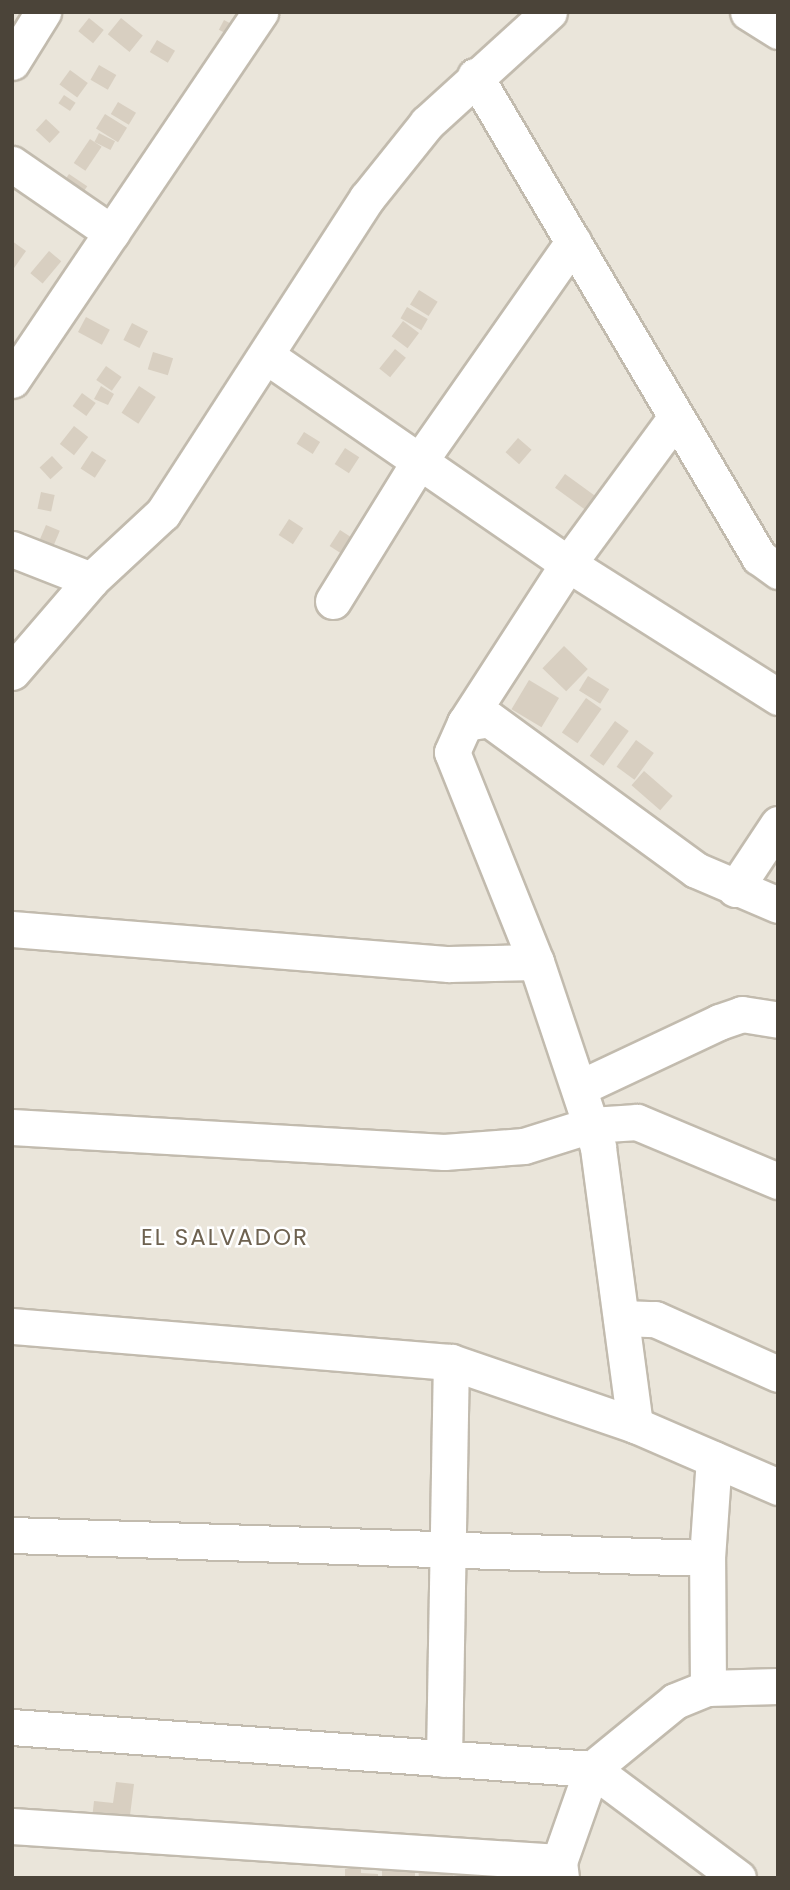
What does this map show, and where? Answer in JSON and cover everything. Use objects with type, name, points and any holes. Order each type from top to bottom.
[{"type":"street","points":[[12,62],[43,12]]},
{"type":"street","points":[[12,380],[260,12]]},
{"type":"street","points":[[12,672],[91,580],[163,513],[268,357],[367,198],[426,123],[549,12]]},
{"type":"street","points":[[748,12],[778,32]]},
{"type":"street","points":[[475,76],[759,557],[778,571]]},
{"type":"street","points":[[12,164],[111,233]]},
{"type":"street","points":[[333,601],[419,462],[573,242]]},
{"type":"street","points":[[268,357],[568,564],[778,697]]},
{"type":"street","points":[[635,1425],[598,1147],[536,962],[452,752],[465,723],[568,564],[676,417]]},
{"type":"street","points":[[12,549],[91,580]]},
{"type":"street","points":[[465,723],[489,719],[696,870],[735,889],[778,905]]},
{"type":"street","points":[[735,889],[778,824]]},
{"type":"street","points":[[12,929],[449,964],[536,962]]},
{"type":"street","points":[[579,1088],[719,1022],[742,1014],[778,1020]]},
{"type":"street","points":[[12,1127],[444,1152],[524,1146],[591,1125],[637,1122],[778,1181]]},
{"type":"street","points":[[621,1318],[655,1319],[778,1374]]},
{"type":"street","points":[[12,1326],[451,1362],[635,1425],[778,1487]]},
{"type":"street","points":[[444,1759],[451,1362]]},
{"type":"street","points":[[708,1688],[707,1558],[714,1459]]},
{"type":"street","points":[[12,1535],[707,1558]]},
{"type":"street","points":[[12,1826],[560,1870],[593,1769],[675,1701],[708,1688],[778,1686]]},
{"type":"street","points":[[12,1727],[593,1769],[738,1878]]},
{"type":"shaded area","points":[[12,12],[778,12],[778,1878],[12,1878]]},
{"type":"building","points":[[89,18],[104,30],[93,43],[78,31]]},
{"type":"building","points":[[121,18],[143,36],[130,52],[108,34]]},
{"type":"building","points":[[224,20],[237,27],[232,37],[219,30]]},
{"type":"building","points":[[157,40],[175,51],[168,63],[150,52]]},
{"type":"building","points":[[99,65],[116,75],[108,90],[90,80]]},
{"type":"building","points":[[70,70],[88,83],[77,97],[59,85]]},
{"type":"building","points":[[64,95],[76,103],[70,111],[58,103]]},
{"type":"building","points":[[118,102],[136,113],[129,125],[111,114]]},
{"type":"building","points":[[105,114],[127,128],[118,142],[96,128]]},
{"type":"building","points":[[46,119],[60,132],[50,143],[36,130]]},
{"type":"building","points":[[99,133],[115,141],[110,150],[94,142]]},
{"type":"building","points":[[90,139],[102,147],[85,171],[74,163]]},
{"type":"building","points":[[69,174],[87,186],[78,200],[59,188]]},
{"type":"building","points":[[12,241],[26,251],[12,271]]},
{"type":"building","points":[[49,251],[61,261],[43,283],[30,273]]},
{"type":"building","points":[[419,290],[438,302],[429,316],[410,304]]},
{"type":"building","points":[[407,307],[428,319],[421,330],[400,318]]},
{"type":"building","points":[[86,317],[110,330],[102,345],[78,332]]},
{"type":"building","points":[[403,321],[419,333],[408,348],[392,336]]},
{"type":"building","points":[[132,323],[148,331],[139,348],[123,340]]},
{"type":"building","points":[[395,349],[406,358],[390,377],[379,368]]},
{"type":"building","points":[[153,352],[173,358],[168,375],[148,369]]},
{"type":"building","points":[[106,366],[122,377],[112,391],[96,380]]},
{"type":"building","points":[[101,386],[114,394],[108,405],[94,399]]},
{"type":"building","points":[[139,386],[156,397],[138,424],[122,413]]},
{"type":"building","points":[[82,393],[96,403],[86,416],[73,406]]},
{"type":"building","points":[[74,426],[88,437],[74,455],[60,444]]},
{"type":"building","points":[[304,432],[320,442],[313,454],[297,444]]},
{"type":"building","points":[[518,438],[532,450],[519,464],[506,452]]},
{"type":"building","points":[[345,448],[359,457],[349,473],[335,464]]},
{"type":"building","points":[[92,451],[106,460],[95,478],[81,469]]},
{"type":"building","points":[[52,456],[63,468],[50,479],[40,468]]},
{"type":"building","points":[[565,474],[595,496],[585,510],[555,488]]},
{"type":"building","points":[[41,492],[55,495],[51,512],[37,509]]},
{"type":"building","points":[[289,519],[303,528],[293,544],[279,535]]},
{"type":"building","points":[[46,525],[60,531],[53,547],[39,542]]},
{"type":"building","points":[[340,530],[354,539],[344,555],[330,546]]},
{"type":"building","points":[[564,646],[588,669],[566,691],[542,668]]},
{"type":"building","points":[[588,676],[609,689],[600,704],[579,690]]},
{"type":"building","points":[[529,680],[559,698],[541,727],[511,709]]},
{"type":"building","points":[[586,698],[602,709],[577,743],[562,732]]},
{"type":"building","points":[[615,721],[629,731],[603,766],[590,756]]},
{"type":"building","points":[[636,740],[654,753],[634,780],[617,767]]},
{"type":"building","points":[[644,771],[673,796],[660,810],[632,785]]},
{"type":"building","points":[[116,1782],[134,1784],[129,1823],[92,1819],[94,1801],[113,1803]]},
{"type":"building","points":[[382,1862],[398,1862],[401,1871],[415,1871],[415,1878],[382,1878]]},
{"type":"building","points":[[452,1865],[453,1878],[419,1878],[418,1867]]},
{"type":"building","points":[[361,1868],[361,1873],[378,1874],[378,1878],[345,1878],[345,1869]]},
{"type":"building","points":[[459,1868],[474,1868],[474,1878],[459,1878]]},
{"type":"district","name":"EL SALVADOR","points":[[225,1237]]}]
